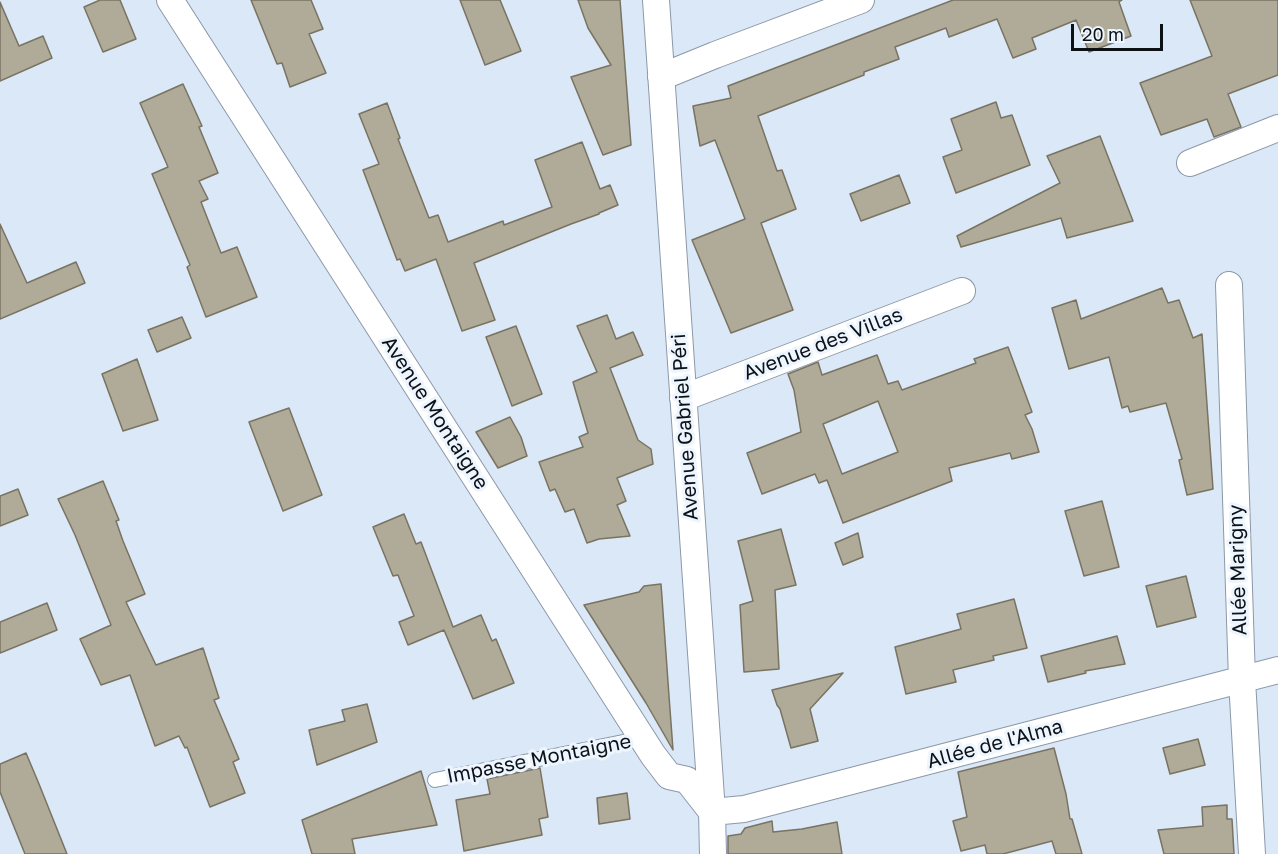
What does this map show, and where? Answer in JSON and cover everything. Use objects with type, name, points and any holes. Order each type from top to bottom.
[{"type":"street","name":"Avenue Montaigne","points":[[170,0],[643,738],[669,776],[687,780],[712,812]]},
{"type":"street","name":"Avenue Gabriel Péri","points":[[656,0],[713,854]]},
{"type":"street","points":[[661,78],[715,55],[861,0]]},
{"type":"street","points":[[1190,163],[1278,128]]},
{"type":"street","name":"Allée Marigny","points":[[1229,285],[1242,680],[1252,854]]},
{"type":"street","name":"Avenue des Villas","points":[[683,398],[962,291]]},
{"type":"street","name":"Allée de l'Alma","points":[[712,812],[744,809],[1278,670]]},
{"type":"lane","name":"Impasse Montaigne","points":[[435,780],[643,738]]},
{"type":"building","points":[[100,0],[120,0],[136,39],[103,52],[84,7]]},
{"type":"building","points":[[251,0],[311,0],[323,29],[309,34],[326,73],[290,87],[282,63],[277,64]]},
{"type":"building","points":[[460,0],[500,0],[521,51],[485,65]]},
{"type":"building","points":[[578,0],[620,0],[631,145],[603,155],[571,77],[611,65],[588,28]]},
{"type":"building","points":[[953,0],[1122,0],[1119,2],[1131,36],[1089,52],[1076,20],[1032,38],[1036,49],[1013,58],[997,19],[949,37],[946,28],[895,47],[899,59],[758,116],[777,171],[782,170],[796,209],[761,223],[793,310],[731,333],[692,240],[745,219],[715,140],[700,146],[693,106],[731,98],[728,86]]},
{"type":"building","points":[[1190,0],[1278,0],[1278,75],[1228,94],[1241,127],[1214,137],[1207,119],[1161,135],[1140,83],[1212,56]]},
{"type":"building","points":[[0,2],[19,46],[43,36],[52,58],[0,81]]},
{"type":"building","points":[[183,84],[202,126],[199,127],[218,173],[199,181],[208,199],[201,202],[221,253],[237,247],[257,297],[206,317],[187,267],[190,265],[152,174],[168,167],[140,103]]},
{"type":"building","points":[[996,102],[1001,118],[1012,115],[1030,165],[956,193],[943,157],[962,150],[951,119]]},
{"type":"building","points":[[387,103],[400,138],[398,139],[429,218],[438,215],[448,242],[503,221],[504,225],[552,207],[535,160],[582,142],[600,189],[610,185],[618,205],[474,263],[495,320],[462,331],[436,259],[405,271],[400,259],[397,260],[363,170],[379,164],[359,114]]},
{"type":"building","points":[[1100,136],[1133,221],[1067,238],[1061,218],[961,247],[957,236],[1060,183],[1047,156]]},
{"type":"building","points":[[899,175],[910,203],[861,221],[850,194]]},
{"type":"building","points":[[0,224],[27,283],[76,262],[85,283],[0,319]]},
{"type":"building","points":[[1162,288],[1168,303],[1179,300],[1193,338],[1202,334],[1213,489],[1187,495],[1179,460],[1182,459],[1166,403],[1130,412],[1128,406],[1122,408],[1109,357],[1069,369],[1052,308],[1076,300],[1081,319]]},
{"type":"building","points":[[607,315],[616,339],[633,332],[643,355],[610,368],[638,440],[651,449],[653,464],[617,478],[626,501],[617,505],[630,536],[599,539],[587,543],[574,509],[565,512],[555,489],[550,491],[539,462],[583,447],[579,437],[588,433],[573,382],[597,372],[577,326]]},
{"type":"building","points":[[182,317],[191,338],[157,352],[148,330]]},
{"type":"building","points":[[516,326],[542,394],[512,406],[486,337]]},
{"type":"building","points":[[1008,347],[1032,412],[1025,415],[1039,452],[1012,459],[1010,453],[949,468],[952,481],[843,523],[827,480],[819,483],[815,474],[762,494],[747,453],[801,432],[794,390],[788,374],[818,362],[822,375],[877,355],[888,384],[898,381],[902,390],[976,363],[974,359]],"holes":[[[878,401],[898,452],[842,474],[823,424]]]},
{"type":"building","points":[[137,359],[158,420],[123,431],[102,374]]},
{"type":"building","points":[[289,408],[322,495],[283,511],[249,422]]},
{"type":"building","points":[[510,417],[521,437],[527,456],[498,468],[476,432]]},
{"type":"building","points":[[103,481],[119,520],[116,521],[123,541],[145,594],[126,602],[156,665],[203,648],[219,698],[214,700],[239,759],[233,762],[245,793],[210,807],[187,747],[185,748],[179,736],[155,746],[130,675],[101,685],[80,639],[111,625],[58,499]]},
{"type":"building","points":[[18,489],[28,515],[0,526],[0,496]]},
{"type":"building","points":[[1102,501],[1119,567],[1084,576],[1065,511]]},
{"type":"building","points":[[404,514],[416,544],[421,542],[453,627],[481,615],[492,641],[496,639],[514,683],[473,699],[444,630],[408,645],[399,622],[414,616],[398,575],[393,576],[373,527]]},
{"type":"building","points":[[781,529],[796,585],[775,590],[779,669],[744,672],[740,605],[753,601],[738,541]]},
{"type":"building","points":[[858,533],[863,557],[843,565],[835,543]]},
{"type":"building","points":[[1186,576],[1196,617],[1157,627],[1146,586]]},
{"type":"building","points":[[661,584],[673,750],[584,605],[639,592],[644,586]]},
{"type":"building","points":[[1014,599],[1027,648],[993,656],[994,660],[953,670],[956,682],[906,694],[895,647],[961,629],[957,614]]},
{"type":"building","points":[[47,603],[57,630],[0,653],[0,622]]},
{"type":"building","points":[[1117,636],[1125,664],[1085,671],[1086,673],[1048,682],[1041,656]]},
{"type":"building","points":[[843,673],[810,709],[818,741],[791,748],[772,690]]},
{"type":"building","points":[[367,704],[377,742],[317,765],[309,730],[345,721],[342,710]]},
{"type":"building","points":[[1198,739],[1205,765],[1170,774],[1163,748]]},
{"type":"building","points":[[1054,748],[1070,819],[1072,819],[1082,854],[1056,854],[1052,841],[1003,854],[987,854],[985,845],[961,851],[953,821],[967,817],[958,772]]},
{"type":"building","points":[[26,753],[67,854],[25,854],[0,792],[0,764]]},
{"type":"building","points":[[540,768],[548,817],[539,819],[542,835],[464,851],[456,800],[490,794],[487,779]]},
{"type":"building","points":[[421,771],[437,825],[352,839],[355,854],[312,854],[302,820]]},
{"type":"building","points":[[627,793],[630,819],[599,824],[597,798]]},
{"type":"building","points":[[1227,805],[1227,819],[1232,819],[1234,854],[1164,854],[1158,830],[1203,826],[1202,807]]},
{"type":"building","points":[[772,821],[773,832],[837,822],[842,854],[728,854],[728,836],[741,834],[745,828]]}]
